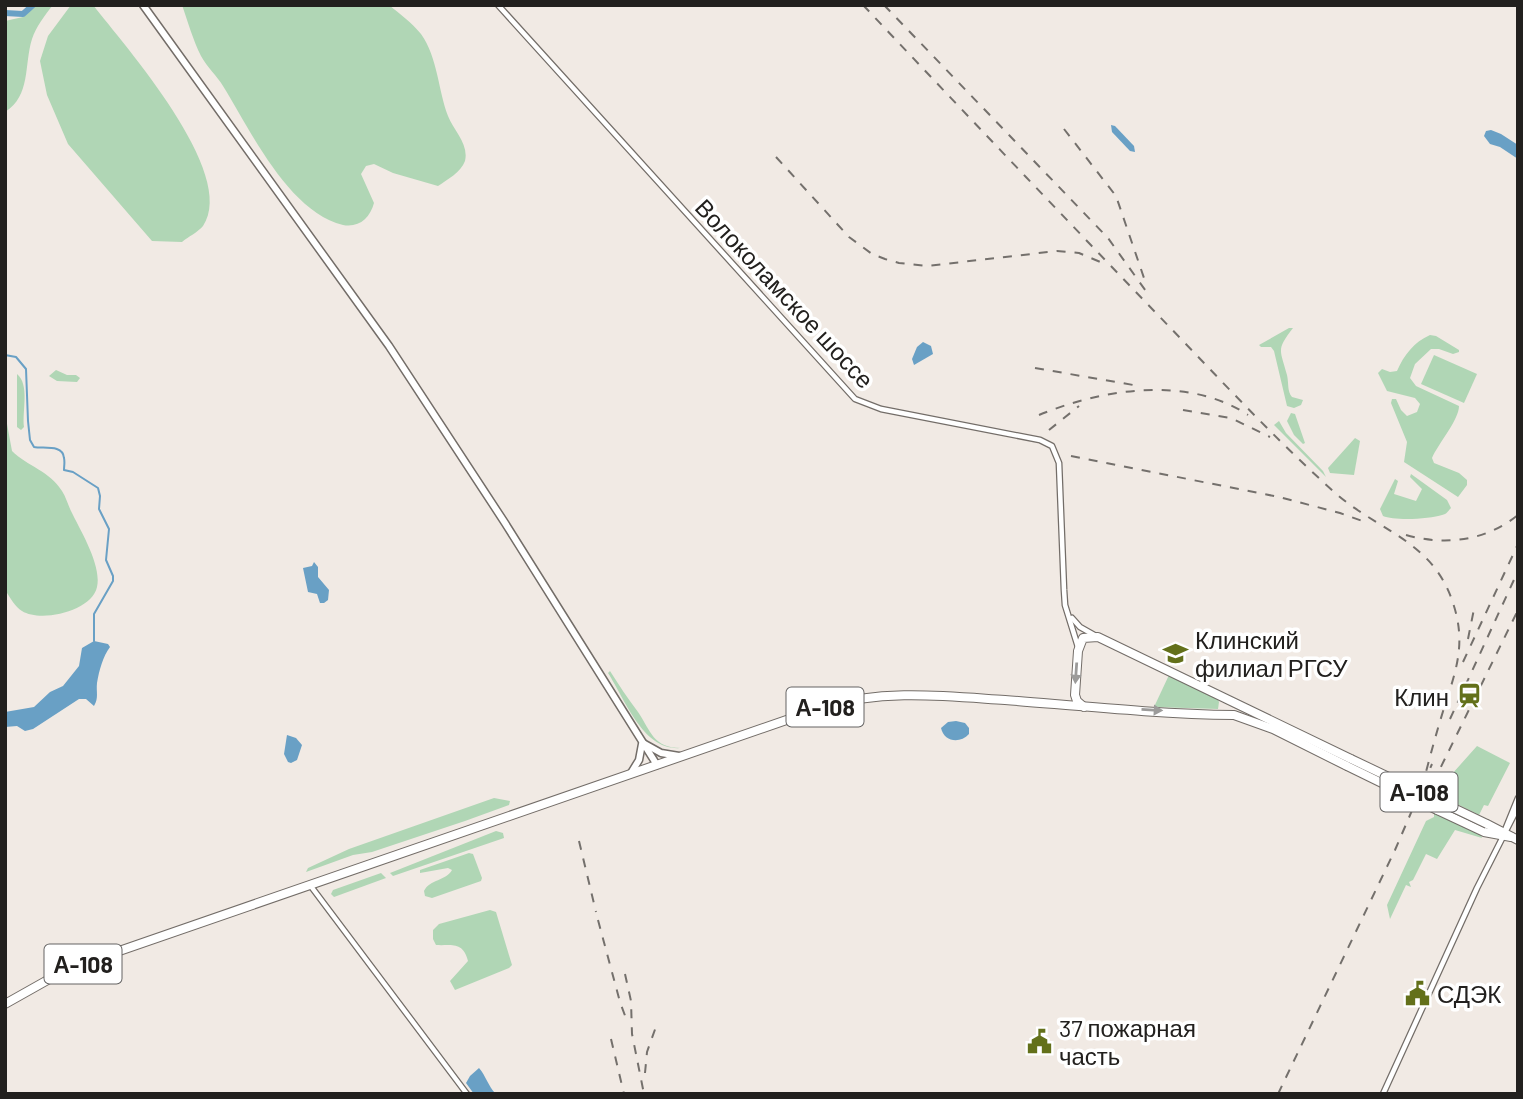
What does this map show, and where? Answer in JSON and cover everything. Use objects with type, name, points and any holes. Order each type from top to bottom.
[{"type":"highway","points":[[1084,707],[1075,695],[1078,651],[1083,638],[1098,637]]},
{"type":"highway","name":"А-108","points":[[1098,637],[1284,726],[1349,763]]},
{"type":"highway","name":"А-108","points":[[5,1004],[53,977],[84,964],[824,707],[860,698],[891,695],[944,696],[1234,715],[1249,719],[1500,832]]},
{"type":"highway","points":[[1065,705],[1075,695]]},
{"type":"highway","points":[[1214,715],[1223,705],[1220,696]]},
{"type":"main road","points":[[143,5],[392,351],[505,523],[657,765]]},
{"type":"main road","points":[[642,742],[662,753],[683,756]]},
{"type":"main road","points":[[629,775],[639,760],[642,742]]},
{"type":"street","name":"Волоколамское шоссе","points":[[498,5],[855,399],[881,409],[1040,440],[1052,446],[1059,463],[1065,605],[1078,651]]},
{"type":"street","points":[[1065,605],[1076,624],[1098,637]]},
{"type":"street","points":[[1497,847],[1496,839],[1518,798]]},
{"type":"street","points":[[1383,1094],[1497,847],[1500,832],[1518,807]]},
{"type":"street","points":[[310,885],[467,1094]]},
{"type":"green space","points":[[37,5],[53,5],[32,39],[19,97],[5,112],[5,21],[23,17]]},
{"type":"green space","points":[[71,5],[93,5],[151,79],[192,144],[205,175],[210,203],[203,226],[182,242],[152,241],[68,144],[47,95],[40,61],[48,36]]},
{"type":"green space","points":[[182,5],[389,5],[414,26],[427,43],[448,116],[465,149],[463,165],[438,186],[393,173],[374,164],[366,166],[361,174],[374,203],[367,217],[349,226],[323,217],[288,187],[259,146],[223,86],[201,56]]},
{"type":"green space","points":[[1293,328],[1284,341],[1281,355],[1290,395],[1303,400],[1301,405],[1294,408],[1287,406],[1274,351],[1271,347],[1259,345]]},
{"type":"green space","points":[[1430,335],[1436,336],[1459,352],[1453,354],[1431,349],[1415,364],[1410,378],[1416,386],[1459,406],[1456,418],[1432,458],[1434,463],[1459,473],[1467,480],[1467,485],[1458,497],[1404,462],[1407,442],[1391,403],[1392,399],[1396,399],[1407,416],[1417,412],[1420,404],[1415,398],[1387,391],[1378,373],[1382,369],[1397,371],[1410,350]]},
{"type":"green space","points":[[1434,355],[1477,374],[1464,403],[1421,384]]},
{"type":"green space","points":[[56,370],[80,378],[77,382],[57,381],[49,376]]},
{"type":"green space","points":[[17,374],[24,391],[24,427],[21,430],[17,427]]},
{"type":"green space","points":[[5,413],[12,451],[57,484],[93,558],[98,578],[93,595],[86,603],[65,613],[41,616],[22,611],[5,590]]},
{"type":"green space","points":[[1291,413],[1295,414],[1305,443],[1303,444],[1294,435],[1287,421]]},
{"type":"green space","points":[[1279,421],[1286,433],[1326,477],[1274,425]]},
{"type":"green space","points":[[1355,438],[1360,441],[1354,475],[1330,473],[1328,468]]},
{"type":"green space","points":[[1411,474],[1447,500],[1451,508],[1444,515],[1395,519],[1383,516],[1380,509],[1395,479],[1398,481],[1394,494],[1416,501],[1422,489],[1410,477]]},
{"type":"green space","points":[[610,671],[654,737],[664,745],[656,741],[646,733],[608,673]]},
{"type":"green space","points":[[1169,675],[1217,698],[1218,709],[1154,707]]},
{"type":"green space","points":[[1477,746],[1510,763],[1488,806],[1484,805],[1479,815],[1441,796],[1434,788],[1444,783]]},
{"type":"green space","points":[[494,798],[510,801],[509,805],[306,872],[308,868],[349,849]]},
{"type":"green space","points":[[1434,811],[1480,833],[1482,838],[1455,830],[1437,859],[1426,854],[1413,880],[1409,882],[1411,887],[1406,885],[1390,919],[1387,905],[1426,821],[1434,817]]},
{"type":"green space","points":[[496,831],[503,833],[504,838],[393,876],[390,873]]},
{"type":"green space","points":[[469,853],[473,854],[481,881],[432,898],[425,896],[427,887],[452,870],[448,868],[420,873],[420,870]]},
{"type":"green space","points":[[381,873],[386,878],[334,897],[331,894],[333,890]]},
{"type":"green space","points":[[490,910],[496,912],[512,965],[455,990],[450,981],[468,961],[466,955],[460,947],[436,945],[433,930],[439,924]]},
{"type":"water","points":[[1111,125],[1134,146],[1135,152],[1130,151],[1112,132]]},
{"type":"water","points":[[1491,130],[1518,145],[1518,159],[1490,144],[1484,136],[1486,131]]},
{"type":"water","points":[[923,342],[931,346],[933,354],[914,365],[912,359],[917,347]]},
{"type":"water","points":[[314,562],[318,567],[318,577],[329,590],[328,600],[324,603],[320,603],[317,594],[308,592],[303,568],[312,566]]},
{"type":"water","points":[[94,641],[108,644],[110,647],[100,669],[94,706],[86,699],[79,699],[33,729],[25,731],[17,726],[5,727],[5,712],[34,707],[50,692],[63,686],[79,666],[82,648]]},
{"type":"water","points":[[948,722],[965,723],[969,734],[957,740],[949,739],[941,728]]},
{"type":"water","points":[[287,735],[296,738],[302,745],[297,760],[291,763],[284,754]]},
{"type":"water","points":[[479,1068],[496,1094],[474,1094],[466,1083]]},
{"type":"waterway","points":[[5,13],[23,14],[33,5]]},
{"type":"waterway","points":[[5,355],[16,357],[26,369],[28,421],[30,440],[34,447],[60,451],[64,458],[64,470],[73,472],[98,488],[99,509],[109,529],[106,560],[113,581],[94,614],[94,641]]},
{"type":"railway","points":[[863,5],[1288,449],[1350,505],[1402,538],[1432,565],[1444,582],[1453,603],[1459,643],[1453,679],[1426,772]]},
{"type":"railway","points":[[884,5],[1108,238],[1148,294]]},
{"type":"railway","points":[[1064,129],[1116,196],[1144,278]]},
{"type":"railway","points":[[776,157],[849,237],[872,254],[885,259],[927,266],[1057,251],[1079,253],[1105,264]]},
{"type":"railway","points":[[1035,368],[1139,386]]},
{"type":"railway","points":[[1039,415],[1090,398],[1145,390],[1199,394],[1224,402],[1248,415]]},
{"type":"railway","points":[[1049,430],[1079,406]]},
{"type":"railway","points":[[1183,410],[1231,418],[1270,437]]},
{"type":"railway","points":[[1071,456],[1279,497],[1365,522]]},
{"type":"railway","points":[[1406,535],[1435,540],[1465,539],[1492,531],[1518,515]]},
{"type":"railway","points":[[1463,662],[1518,544]]},
{"type":"railway","points":[[1450,719],[1518,571]]},
{"type":"railway","points":[[1468,639],[1474,609]]},
{"type":"railway","points":[[1433,783],[1518,610]]},
{"type":"railway","points":[[1278,1094],[1395,850],[1432,764]]},
{"type":"railway","points":[[579,841],[596,912]]},
{"type":"railway","points":[[598,920],[627,1021]]},
{"type":"railway","points":[[625,974],[631,1001],[632,1034],[644,1094]]},
{"type":"railway","points":[[645,1073],[647,1052],[658,1021]]},
{"type":"railway","points":[[611,1039],[624,1094]]},
{"type":"place","name":"Клинский филиал РГСУ","points":[[1175,653]]},
{"type":"place","name":"Клин","points":[[1469,696]]},
{"type":"place","name":"СДЭК","points":[[1417,993]]},
{"type":"place","name":"37 пожарная часть","points":[[1039,1041]]}]
